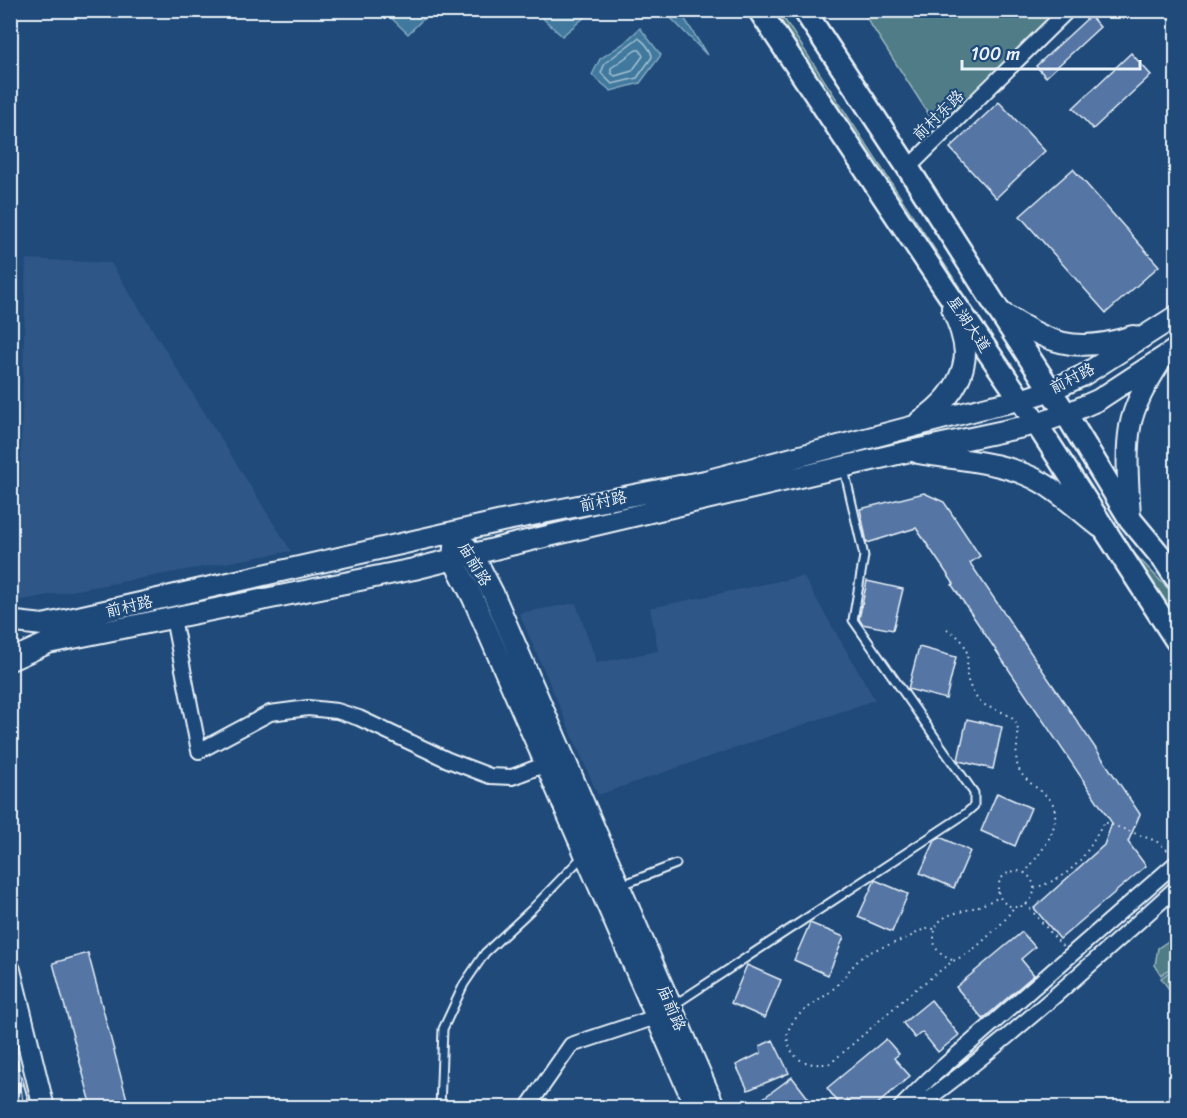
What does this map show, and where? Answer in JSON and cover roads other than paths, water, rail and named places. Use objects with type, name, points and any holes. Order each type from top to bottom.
[{"type":"highway","points":[[10,1083],[17,1107]]},
{"type":"main road","name":"星湖大道","points":[[759,10],[1021,400],[1176,640]]},
{"type":"main road","name":"星湖大道","points":[[804,10],[909,168],[1051,390],[1130,519],[1176,578]]},
{"type":"street","name":"前村东路","points":[[909,168],[1068,10]]},
{"type":"street","points":[[910,428],[939,406],[950,394],[960,376],[965,355],[964,347],[961,332],[945,289]]},
{"type":"street","points":[[999,311],[1027,328],[1067,344],[1089,345],[1112,342],[1156,329]]},
{"type":"street","name":"前村路","points":[[10,619],[16,622],[44,625],[502,521],[705,481],[1021,400],[1082,376],[1176,316]]},
{"type":"street","points":[[1130,519],[1128,452],[1130,426],[1136,405],[1147,384],[1170,354]]},
{"type":"street","name":"前村路","points":[[10,660],[48,643],[414,569],[910,451],[1036,424],[1098,400],[1170,354]]},
{"type":"street","points":[[910,451],[981,462],[1021,473],[1041,482],[1105,531]]},
{"type":"street","name":"庙前路","points":[[454,532],[473,554],[493,594],[555,761],[585,854],[664,1012],[715,1107]]},
{"type":"street","name":"庙前路","points":[[454,532],[453,559],[619,886],[696,1107]]},
{"type":"street","points":[[173,618],[199,751],[270,713],[308,708],[337,711],[359,718],[448,760],[490,776],[512,777],[555,761]]},
{"type":"street","points":[[903,1107],[929,1079],[1176,864]]},
{"type":"street","points":[[916,1107],[945,1087],[1033,1014],[1176,888]]},
{"type":"street","points":[[10,970],[44,1107]]},
{"type":"street","points":[[527,1107],[571,1045],[664,1012]]},
{"type":"lane","points":[[664,1012],[966,814],[974,806],[975,793],[853,620],[864,556],[843,467]]},
{"type":"lane","points":[[440,1107],[443,1029],[464,984],[485,953],[585,854]]},
{"type":"lane","points":[[619,886],[675,864]]},
{"type":"water","points":[[384,11],[431,11],[408,34]]},
{"type":"water","points":[[535,11],[592,11],[562,36]]},
{"type":"water","points":[[664,11],[680,11],[707,55]]},
{"type":"water","points":[[640,28],[661,55],[640,83],[611,91],[592,75],[600,59],[624,43]]},
{"type":"railway","points":[[10,75],[15,10]]},
{"type":"railway","points":[[10,1005],[21,1108]]},
{"type":"railway","points":[[10,1101],[11,1108]]}]
